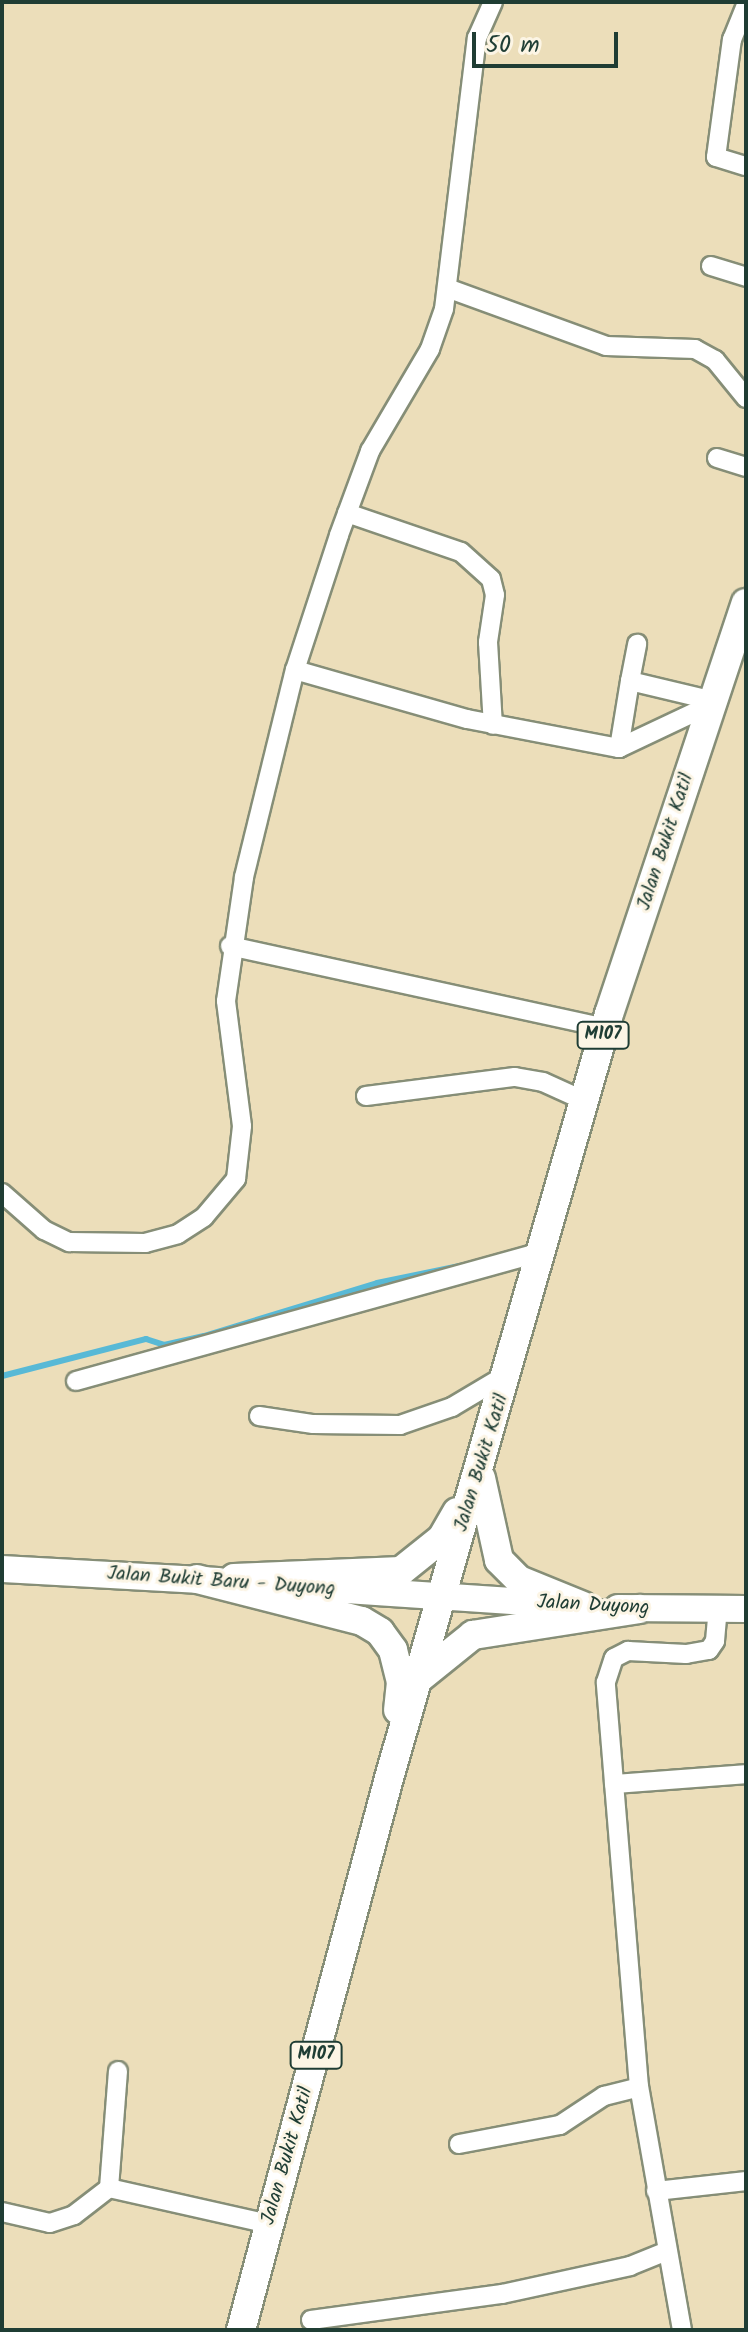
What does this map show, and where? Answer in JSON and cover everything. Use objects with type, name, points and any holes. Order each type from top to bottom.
[{"type":"main road","name":"Jalan Bukit Katil","points":[[241,2330],[389,1778],[440,1597],[480,1473],[605,1028],[709,703],[746,603]]},
{"type":"main road","points":[[197,1579],[358,1576],[401,1571],[442,1538],[480,1473]]},
{"type":"main road","points":[[480,1473],[499,1560],[519,1580],[583,1606]]},
{"type":"main road","name":"Jalan Bukit Baru - Duyong","points":[[2,1569],[197,1579],[440,1597]]},
{"type":"main road","points":[[197,1579],[362,1621],[380,1632],[393,1650],[401,1682],[389,1778]]},
{"type":"main road","name":"Jalan Duyong","points":[[440,1597],[639,1609],[746,1609]]},
{"type":"main road","points":[[417,1680],[473,1635],[639,1609]]},
{"type":"street","points":[[2,1193],[44,1230],[69,1242],[145,1243],[178,1234],[224,1199],[236,1179],[242,1126],[226,1001],[230,946],[295,670],[370,451],[430,349],[447,288],[477,38],[493,2]]},
{"type":"street","points":[[746,5],[732,39],[716,157],[746,166]]},
{"type":"street","points":[[711,266],[746,277]]},
{"type":"street","points":[[447,288],[606,346],[695,349],[715,360],[746,398]]},
{"type":"street","points":[[717,458],[746,467]]},
{"type":"street","points":[[347,513],[461,552],[491,579],[495,595],[488,642],[493,725]]},
{"type":"street","points":[[619,748],[637,644]]},
{"type":"street","points":[[295,670],[493,725],[619,748],[709,703]]},
{"type":"street","points":[[630,681],[709,703]]},
{"type":"street","points":[[230,946],[605,1028]]},
{"type":"street","points":[[366,1096],[515,1077],[543,1082],[585,1101]]},
{"type":"street","points":[[76,1381],[542,1252]]},
{"type":"street","points":[[259,1416],[313,1424],[400,1425],[452,1407],[508,1373]]},
{"type":"street","points":[[682,2330],[639,2087],[606,1682],[614,1658],[628,1651],[686,1654],[709,1650],[715,1641],[718,1609]]},
{"type":"street","points":[[614,1784],[746,1774]]},
{"type":"street","points":[[2,2212],[50,2223],[74,2215],[109,2188],[118,2071]]},
{"type":"street","points":[[459,2144],[560,2125],[604,2096],[639,2087]]},
{"type":"street","points":[[656,2191],[746,2181]]},
{"type":"street","points":[[109,2188],[269,2224]]},
{"type":"street","points":[[311,2320],[502,2294],[630,2266],[667,2251]]},
{"type":"waterway","points":[[2,1376],[146,1339],[164,1345],[204,1336],[377,1283],[474,1263]]}]
